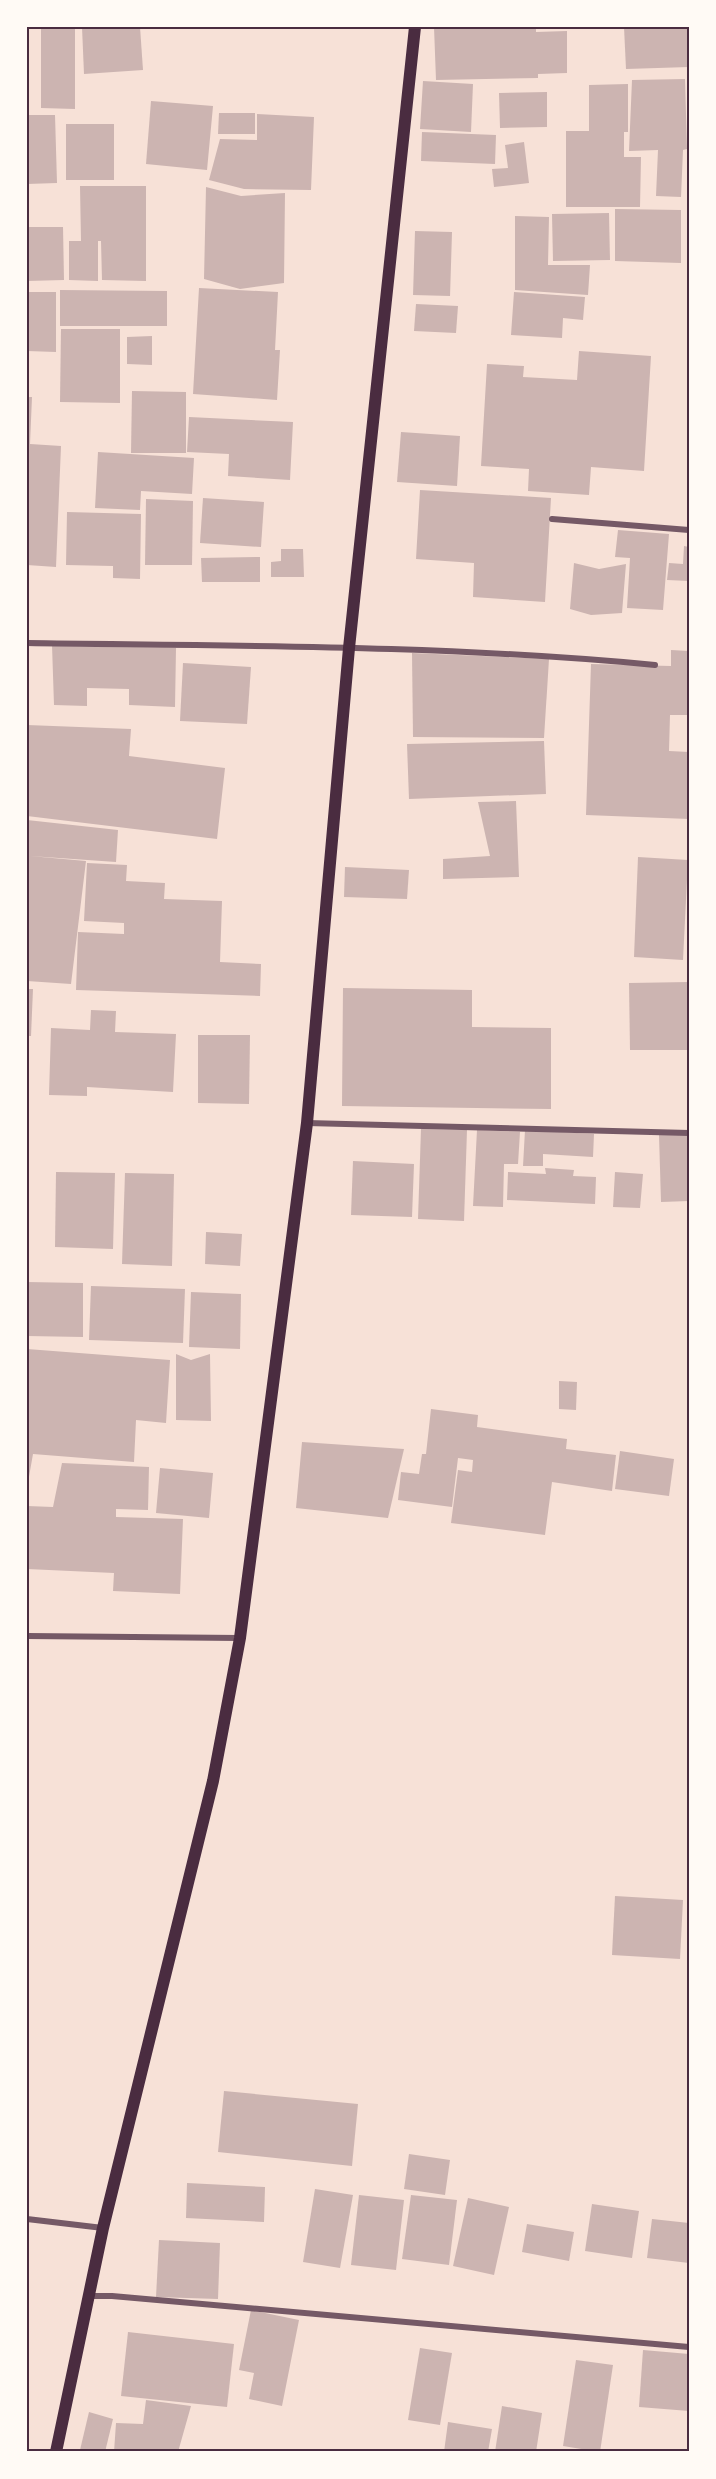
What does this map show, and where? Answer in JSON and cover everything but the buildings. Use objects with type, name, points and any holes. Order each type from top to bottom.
[{"type":"main road","points":[[56,2452],[103,2228],[213,1781],[240,1638],[307,1123],[349,648],[416,27]]},
{"type":"street","points":[[552,519],[689,530]]},
{"type":"street","points":[[27,643],[349,648],[564,656],[655,665]]},
{"type":"street","points":[[307,1123],[689,1133]]},
{"type":"street","points":[[27,1635],[240,1638]]},
{"type":"street","points":[[27,2219],[103,2228]]},
{"type":"street","points":[[90,2296],[112,2296],[689,2347]]}]
